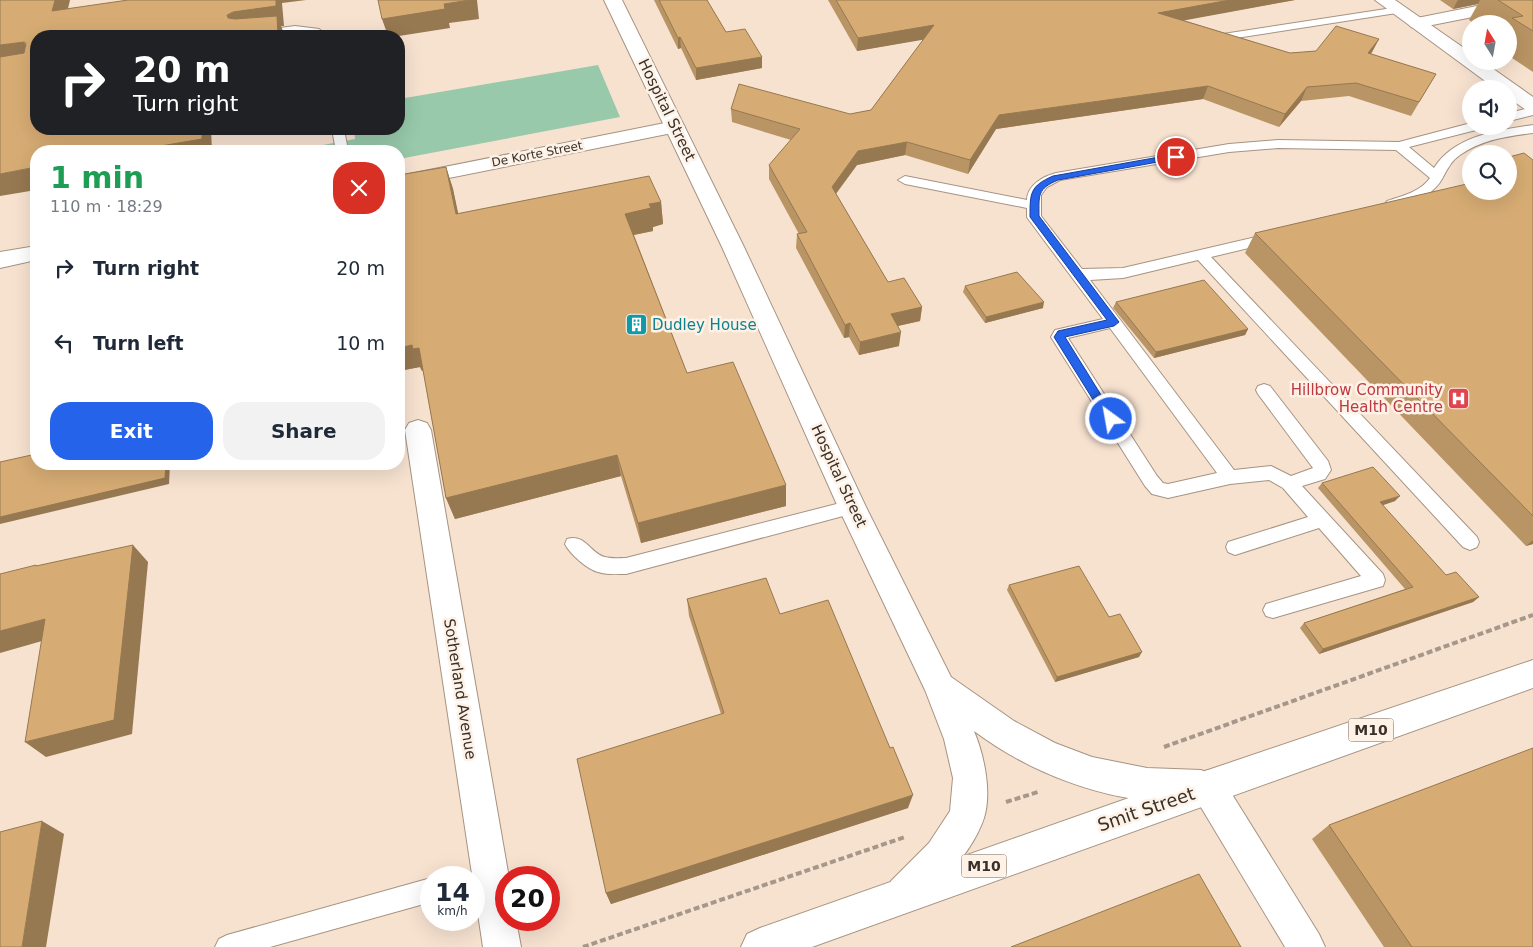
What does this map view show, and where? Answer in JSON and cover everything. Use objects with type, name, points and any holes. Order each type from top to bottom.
[{"type":"street","name":"Hospital Street","points":[[613,0],[676,127],[852,507],[940,687],[1002,732],[1046,756],[1082,770],[1147,785],[1208,787]]},
{"type":"street","points":[[1384,0],[1533,106]]},
{"type":"street","points":[[1417,23],[1532,0]]},
{"type":"street","name":"De Korte Street","points":[[405,181],[676,127]]},
{"type":"street","points":[[0,260],[30,254]]},
{"type":"street","name":"Sotherland Avenue","points":[[418,430],[481,866]]},
{"type":"street","name":"Smit Street","points":[[760,947],[902,895],[1533,674]]},
{"type":"street","points":[[902,895],[942,856],[967,816],[970,778],[961,739],[940,687]]},
{"type":"street","points":[[1208,787],[1306,947]]},
{"type":"street","name":"Sotherland Avenue","points":[[485,887],[502,947]]},
{"type":"lane","points":[[1223,37],[1399,10]]},
{"type":"lane","points":[[286,30],[308,30]]},
{"type":"lane","points":[[1517,115],[1533,111]]},
{"type":"lane","points":[[1230,478],[1034,217],[1034,196],[1042,184],[1056,177],[1229,148],[1278,144],[1399,146],[1462,129]]},
{"type":"lane","points":[[1381,208],[1419,194],[1431,185],[1447,159],[1476,142],[1492,136],[1533,129]]},
{"type":"lane","points":[[1399,146],[1437,177]]},
{"type":"lane","points":[[905,180],[1033,205]]},
{"type":"lane","points":[[1078,274],[1094,275],[1123,272],[1284,235]]},
{"type":"lane","points":[[1201,255],[1470,542]]},
{"type":"lane","points":[[1114,322],[1061,334],[1060,337],[1151,481],[1158,489],[1168,491],[1230,478],[1271,473],[1289,483],[1376,580],[1273,610]]},
{"type":"lane","points":[[1264,390],[1322,466],[1319,474],[1289,483]]},
{"type":"lane","points":[[574,544],[600,565],[626,566],[852,507]]},
{"type":"lane","points":[[1235,547],[1322,520]]},
{"type":"lane","points":[[227,947],[420,893]]},
{"type":"green space","points":[[598,65],[620,117],[405,158],[405,145],[323,145],[355,139],[355,135],[405,135],[405,98]]},
{"type":"building","points":[[0,0],[55,0],[52,11],[128,0],[276,0],[276,6],[233,12],[227,15],[228,18],[235,19],[277,16],[278,30],[30,30],[30,135],[202,135],[202,139],[166,145],[30,145],[30,168],[0,174],[0,57],[24,53],[26,43],[0,45]]},
{"type":"building","points":[[378,0],[470,0],[444,4],[445,9],[382,19]]},
{"type":"building","points":[[659,0],[707,0],[726,32],[745,29],[762,57],[696,68]]},
{"type":"building","points":[[836,0],[1230,0],[1158,13],[1290,53],[1316,51],[1336,26],[1379,39],[1368,53],[1436,74],[1419,102],[1356,83],[1307,87],[1285,114],[1208,86],[999,115],[970,160],[907,142],[858,151],[832,187],[888,282],[904,278],[922,307],[891,314],[901,332],[860,342],[850,323],[845,325],[797,234],[807,232],[769,165],[800,129],[731,109],[739,84],[850,114],[871,110],[934,25],[858,38]]},
{"type":"building","points":[[1498,0],[1533,0],[1533,31],[1518,22],[1518,17],[1523,16]]},
{"type":"building","name":"Hillbrow Community Health Centre","points":[[1524,153],[1533,160],[1533,516],[1255,233],[1462,185],[1462,200],[1517,200],[1517,155]]},
{"type":"building","points":[[446,167],[456,214],[649,176],[661,202],[649,204],[651,208],[625,214],[687,373],[733,362],[786,485],[638,523],[617,455],[446,498],[419,348],[413,349],[412,345],[405,347],[405,174]]},
{"type":"building","points":[[1017,272],[1044,302],[986,317],[965,286]]},
{"type":"building","points":[[1204,280],[1248,329],[1156,352],[1116,302]]},
{"type":"building","points":[[30,455],[30,470],[166,470],[165,478],[0,517],[0,462]]},
{"type":"building","points":[[1373,467],[1400,496],[1380,502],[1446,575],[1456,572],[1479,597],[1323,649],[1304,623],[1413,587],[1322,483]]},
{"type":"building","points":[[133,545],[114,720],[25,742],[45,619],[0,631],[0,574]]},
{"type":"building","points":[[1079,566],[1109,617],[1120,614],[1142,652],[1057,677],[1009,585]]},
{"type":"building","points":[[766,578],[780,614],[828,600],[890,748],[893,747],[913,795],[606,893],[577,759],[724,713],[687,599]]},
{"type":"building","points":[[1533,748],[1533,947],[1412,947],[1329,825]]},
{"type":"building","points":[[42,821],[22,947],[0,947],[0,832]]},
{"type":"building","points":[[1199,874],[1241,947],[1011,947]]},
{"type":"place","name":"Dudley House","points":[[636,325]]},
{"type":"place","name":"Hillbrow Community Health Centre","points":[[1459,399]]},
{"type":"route","points":[[1111,419],[1060,337],[1061,334],[1114,322],[1034,217],[1034,196],[1042,184],[1056,177],[1176,157]]}]
